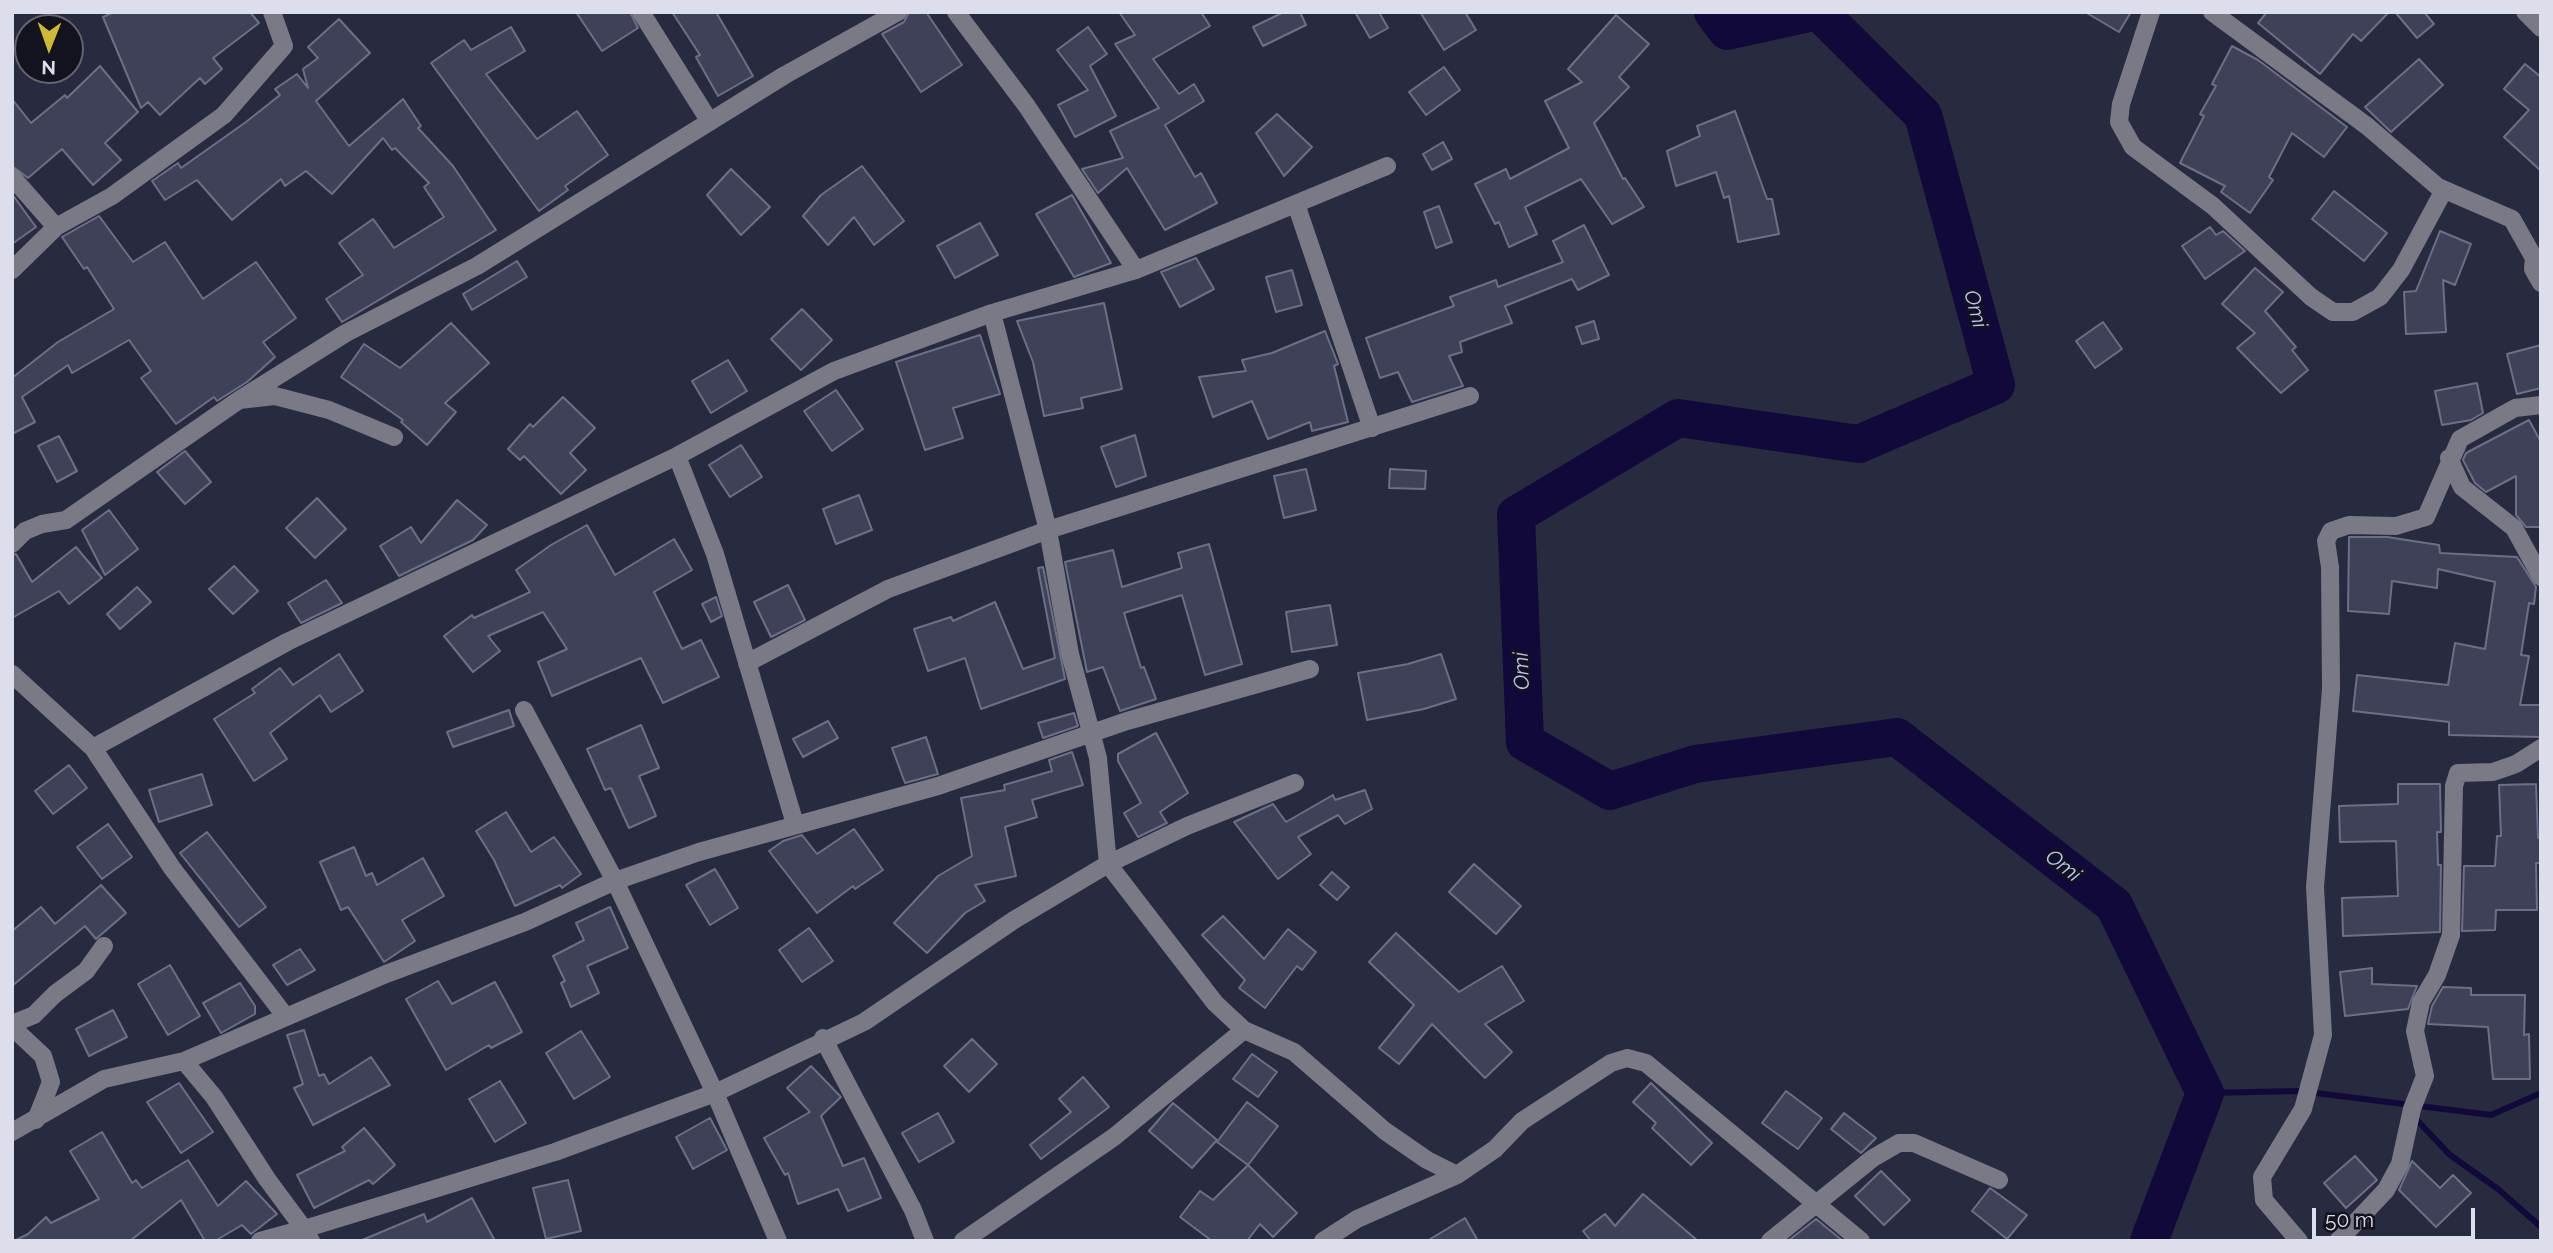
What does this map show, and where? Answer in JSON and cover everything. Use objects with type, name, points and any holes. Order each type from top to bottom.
[{"type":"street","points":[[12,271],[56,227],[112,196],[224,115],[284,46],[272,12]]},
{"type":"street","points":[[641,12],[710,122]]},
{"type":"street","points":[[12,544],[25,531],[42,524],[66,520],[239,400],[346,333],[477,266],[785,75],[898,12]]},
{"type":"street","points":[[956,12],[1026,105],[1136,270]]},
{"type":"street","points":[[2151,12],[2120,104],[2119,122],[2133,148],[2214,206],[2311,297],[2333,312],[2353,312],[2380,297],[2401,270],[2444,190]]},
{"type":"street","points":[[2212,12],[2367,125],[2444,190],[2512,219],[2534,258],[2533,269],[2541,283]]},
{"type":"street","points":[[2525,12],[2541,28]]},
{"type":"street","points":[[93,748],[287,642],[677,456],[834,370],[992,313],[1136,270],[1387,166]]},
{"type":"street","points":[[12,177],[56,227]]},
{"type":"street","points":[[1296,204],[1373,428]]},
{"type":"street","points":[[992,313],[1048,530],[1070,654],[1098,758],[1108,864],[1215,1003],[1244,1030],[1294,1052],[1385,1131],[1427,1160],[1457,1175]]},
{"type":"street","points":[[747,663],[888,589],[1048,530],[1470,396]]},
{"type":"street","points":[[239,400],[275,397],[329,410],[394,437]]},
{"type":"street","points":[[2299,1241],[2263,1200],[2262,1177],[2302,1109],[2323,1035],[2315,887],[2331,689],[2330,566],[2326,541],[2331,531],[2349,525],[2396,526],[2426,517],[2449,458],[2460,439],[2515,408],[2541,405]]},
{"type":"street","points":[[677,456],[715,554],[795,824]]},
{"type":"street","points":[[2449,458],[2462,487],[2514,528],[2541,577]]},
{"type":"street","points":[[12,1132],[104,1079],[184,1061],[386,974],[525,922],[615,881],[795,824],[938,786],[1091,732],[1310,668]]},
{"type":"street","points":[[12,674],[93,748],[172,868],[286,1017]]},
{"type":"street","points":[[524,710],[615,881],[715,1093],[778,1241]]},
{"type":"street","points":[[2338,1241],[2386,1190],[2400,1164],[2412,1109],[2425,1076],[2415,1031],[2421,1002],[2437,975],[2451,935],[2454,786],[2458,773],[2493,772],[2516,764],[2541,748]]},
{"type":"street","points":[[260,1241],[308,1235],[555,1152],[715,1093],[823,1038],[864,1022],[1014,920],[1108,864],[1187,826],[1295,783]]},
{"type":"street","points":[[36,1120],[51,1082],[43,1056],[12,1026],[34,1015],[55,994],[86,971],[104,946]]},
{"type":"street","points":[[963,1241],[1114,1137],[1244,1030]]},
{"type":"street","points":[[823,1038],[912,1210],[925,1241]]},
{"type":"street","points":[[1323,1241],[1357,1219],[1457,1175],[1495,1149],[1522,1121],[1611,1063],[1627,1058],[1646,1063],[1861,1241]]},
{"type":"street","points":[[184,1061],[214,1097],[267,1179],[308,1235]]},
{"type":"street","points":[[1770,1241],[1873,1158],[1899,1143],[1914,1143],[1999,1180]]},
{"type":"building","points":[[114,12],[250,12],[259,23],[213,58],[222,69],[205,84],[200,78],[160,115],[148,102],[141,108],[103,17]]},
{"type":"building","points":[[576,12],[630,12],[638,28],[602,51]]},
{"type":"building","points":[[672,12],[716,12],[753,76],[718,96],[696,57],[700,55]]},
{"type":"building","points":[[909,12],[926,12],[962,65],[921,92],[882,34],[904,22]]},
{"type":"building","points":[[1119,12],[1201,12],[1210,26],[1153,59],[1179,94],[1194,84],[1204,101],[1165,125],[1195,177],[1201,173],[1217,203],[1165,230],[1127,168],[1098,193],[1082,169],[1123,158],[1110,131],[1159,108],[1115,44],[1135,35]]},
{"type":"building","points":[[1284,12],[1300,12],[1306,25],[1263,46],[1253,27]]},
{"type":"building","points":[[1355,12],[1379,12],[1388,28],[1370,38]]},
{"type":"building","points":[[1420,12],[1465,12],[1476,30],[1444,50]]},
{"type":"building","points":[[2085,12],[2131,12],[2119,32]]},
{"type":"building","points":[[2267,12],[2389,12],[2361,41],[2353,34],[2320,74],[2258,23]]},
{"type":"building","points":[[2395,12],[2424,12],[2434,24],[2417,38]]},
{"type":"building","points":[[1616,15],[1649,44],[1619,77],[1629,87],[1594,123],[1623,179],[1625,178],[1644,207],[1612,224],[1581,179],[1525,207],[1537,234],[1509,247],[1499,222],[1495,224],[1475,184],[1506,169],[1510,179],[1569,148],[1545,101],[1582,82],[1568,69]]},
{"type":"building","points":[[339,19],[370,53],[316,101],[349,146],[403,99],[421,126],[418,128],[453,166],[496,230],[342,322],[326,299],[363,275],[339,243],[373,219],[394,248],[444,217],[424,187],[429,183],[395,148],[392,150],[383,138],[332,194],[306,171],[285,186],[281,179],[232,220],[197,180],[165,200],[152,181],[178,163],[181,168],[246,122],[280,95],[275,89],[297,74],[308,88],[303,69],[318,58],[308,47]]},
{"type":"building","points":[[511,27],[525,51],[486,74],[537,139],[577,111],[608,155],[565,186],[568,190],[539,211],[431,63],[464,40],[471,50]]},
{"type":"building","points":[[1088,27],[1107,54],[1090,66],[1116,116],[1075,137],[1058,105],[1088,90],[1057,50]]},
{"type":"building","points":[[2232,46],[2258,60],[2347,127],[2324,157],[2292,133],[2269,177],[2273,180],[2250,213],[2221,192],[2225,186],[2180,163],[2204,116],[2200,114],[2216,86],[2212,84]]},
{"type":"building","points":[[2419,59],[2443,85],[2391,132],[2365,107]]},
{"type":"building","points":[[2525,64],[2541,77],[2541,171],[2504,137],[2529,110],[2504,89]]},
{"type":"building","points":[[100,66],[138,112],[105,143],[121,160],[93,185],[62,149],[28,178],[12,166],[12,99],[31,123],[65,95],[67,98]]},
{"type":"building","points":[[1444,67],[1460,90],[1426,115],[1409,92]]},
{"type":"building","points":[[1735,111],[1767,199],[1772,199],[1779,234],[1738,242],[1729,196],[1724,198],[1716,172],[1676,186],[1667,151],[1700,136],[1697,126]]},
{"type":"building","points":[[1277,114],[1312,147],[1284,176],[1256,133]]},
{"type":"building","points":[[1443,142],[1452,159],[1432,170],[1423,154]]},
{"type":"building","points":[[862,166],[904,221],[874,245],[854,217],[828,245],[803,216],[821,195]]},
{"type":"building","points":[[731,169],[770,207],[741,235],[707,195]]},
{"type":"building","points":[[2334,191],[2387,233],[2364,261],[2312,219]]},
{"type":"building","points":[[12,194],[36,227],[12,244]]},
{"type":"building","points":[[1072,195],[1111,263],[1074,277],[1036,214]]},
{"type":"building","points":[[1439,206],[1452,242],[1436,248],[1424,212]]},
{"type":"building","points":[[99,216],[133,262],[165,242],[203,299],[256,262],[296,318],[263,342],[275,357],[247,382],[217,401],[214,397],[176,424],[141,378],[151,371],[129,340],[72,373],[68,365],[22,397],[35,422],[12,434],[12,378],[58,342],[114,309],[87,267],[84,269],[62,237]]},
{"type":"building","points":[[980,223],[998,255],[955,278],[937,246]]},
{"type":"building","points":[[1584,225],[1609,275],[1578,290],[1572,279],[1505,306],[1512,323],[1460,342],[1462,352],[1449,356],[1463,386],[1412,402],[1398,372],[1380,378],[1366,338],[1454,306],[1450,297],[1496,280],[1498,287],[1563,262],[1553,241]]},
{"type":"building","points":[[2210,227],[2216,235],[2223,231],[2245,251],[2205,279],[2182,246]]},
{"type":"building","points":[[2440,231],[2471,244],[2455,285],[2443,280],[2446,332],[2406,334],[2404,292],[2416,291]]},
{"type":"building","points":[[1196,258],[1214,289],[1180,307],[1161,272]]},
{"type":"building","points":[[517,261],[527,277],[472,310],[463,294]]},
{"type":"building","points":[[2255,268],[2283,292],[2265,311],[2296,347],[2292,350],[2308,370],[2281,393],[2237,348],[2255,333],[2222,304]]},
{"type":"building","points":[[1292,270],[1302,305],[1276,312],[1266,277]]},
{"type":"building","points":[[1104,303],[1122,389],[1081,398],[1083,408],[1044,416],[1033,362],[1017,321]]},
{"type":"building","points":[[802,309],[832,340],[801,370],[771,339]]},
{"type":"building","points":[[1594,321],[1599,339],[1582,344],[1576,327]]},
{"type":"building","points":[[2103,322],[2122,349],[2095,368],[2076,341]]},
{"type":"building","points":[[451,323],[489,363],[445,403],[456,412],[427,445],[401,422],[403,420],[341,377],[364,344],[400,368]]},
{"type":"building","points":[[1325,331],[1338,364],[1334,366],[1348,422],[1312,431],[1310,422],[1268,439],[1252,401],[1213,417],[1199,377],[1246,371],[1242,360],[1272,353]]},
{"type":"building","points":[[980,335],[1000,394],[953,408],[963,438],[925,450],[896,362]]},
{"type":"building","points":[[2541,345],[2541,388],[2517,394],[2507,354]]},
{"type":"building","points":[[728,360],[747,391],[711,413],[692,381]]},
{"type":"building","points":[[2477,383],[2483,413],[2471,420],[2442,425],[2435,391]]},
{"type":"building","points":[[836,390],[863,429],[832,451],[804,411]]},
{"type":"building","points":[[563,397],[595,428],[570,453],[586,470],[561,494],[524,456],[520,460],[508,449],[530,424],[533,427]]},
{"type":"building","points":[[2529,420],[2541,442],[2541,527],[2526,527],[2516,515],[2516,476],[2486,492],[2475,483],[2463,460],[2466,453]]},
{"type":"building","points":[[1135,435],[1146,476],[1116,487],[1101,447]]},
{"type":"building","points":[[59,436],[77,471],[57,482],[38,446]]},
{"type":"building","points":[[741,445],[762,477],[730,497],[709,465]]},
{"type":"building","points":[[185,451],[211,482],[185,504],[157,472]]},
{"type":"building","points":[[1306,469],[1316,510],[1284,518],[1274,476]]},
{"type":"building","points":[[1390,469],[1426,471],[1425,489],[1389,488]]},
{"type":"building","points":[[859,495],[872,530],[836,544],[823,509]]},
{"type":"building","points":[[317,498],[346,529],[315,558],[286,528]]},
{"type":"building","points":[[457,500],[487,525],[473,540],[399,576],[380,546],[411,527],[421,543]]},
{"type":"building","points":[[109,510],[138,549],[105,575],[82,530]]},
{"type":"building","points":[[587,525],[615,575],[674,539],[692,570],[654,592],[682,649],[701,640],[719,677],[663,703],[641,658],[552,696],[538,662],[567,649],[543,612],[488,636],[500,651],[473,672],[444,636],[472,615],[474,618],[530,592],[516,570],[551,545]]},
{"type":"building","points":[[2349,537],[2387,537],[2439,545],[2440,553],[2517,557],[2536,587],[2534,604],[2529,603],[2521,655],[2529,656],[2520,705],[2541,705],[2541,737],[2449,735],[2449,722],[2353,711],[2357,675],[2448,685],[2455,643],[2485,649],[2495,582],[2438,569],[2437,588],[2392,581],[2389,614],[2348,611]]},
{"type":"building","points":[[1209,544],[1242,664],[1205,675],[1182,595],[1124,613],[1141,668],[1144,667],[1156,699],[1120,711],[1103,667],[1087,672],[1065,562],[1113,550],[1122,587],[1182,568],[1178,553]]},
{"type":"building","points":[[76,547],[102,578],[69,604],[59,591],[12,618],[12,555],[16,554],[32,582]]},
{"type":"building","points":[[234,566],[258,591],[233,614],[209,589]]},
{"type":"building","points":[[1043,567],[1065,679],[981,709],[965,658],[928,671],[914,629],[951,617],[953,621],[995,602],[1023,669],[1055,658],[1038,568]]},
{"type":"building","points":[[326,580],[342,603],[301,623],[288,603]]},
{"type":"building","points":[[788,585],[805,620],[771,637],[754,602]]},
{"type":"building","points":[[137,587],[151,602],[120,629],[107,614]]},
{"type":"building","points":[[716,597],[722,616],[711,622],[702,604]]},
{"type":"building","points":[[1330,605],[1337,645],[1292,652],[1286,612]]},
{"type":"building","points":[[339,654],[363,691],[331,712],[320,695],[270,733],[287,759],[254,781],[214,719],[255,693],[252,689],[280,668],[293,685]]},
{"type":"building","points":[[1441,654],[1456,699],[1424,709],[1367,720],[1358,673],[1408,664]]},
{"type":"building","points":[[509,710],[514,726],[453,747],[447,732]]},
{"type":"building","points":[[1074,713],[1078,726],[1043,738],[1038,723]]},
{"type":"building","points":[[828,721],[838,738],[803,757],[793,739]]},
{"type":"building","points":[[641,725],[659,768],[639,776],[656,816],[629,828],[611,788],[605,790],[587,749]]},
{"type":"building","points":[[1156,733],[1188,793],[1160,812],[1167,823],[1138,837],[1124,813],[1141,803],[1118,761],[1118,754]]},
{"type":"building","points":[[926,737],[938,774],[905,783],[892,748]]},
{"type":"building","points":[[1072,752],[1083,785],[1032,800],[1037,817],[1005,827],[1016,876],[975,885],[985,901],[965,913],[927,953],[894,923],[938,876],[972,856],[961,798],[1005,790],[1004,785],[1052,771],[1049,760]]},
{"type":"building","points":[[69,765],[87,788],[53,814],[35,791]]},
{"type":"building","points":[[202,774],[212,805],[159,822],[149,790]]},
{"type":"building","points":[[2398,784],[2440,784],[2441,832],[2437,832],[2438,865],[2441,865],[2440,932],[2343,936],[2342,898],[2398,896],[2396,841],[2340,842],[2339,806],[2398,804]]},
{"type":"building","points":[[2536,784],[2538,838],[2541,838],[2541,863],[2536,863],[2537,910],[2496,910],[2495,930],[2462,931],[2464,866],[2495,866],[2497,836],[2501,836],[2499,785]]},
{"type":"building","points":[[1365,790],[1372,809],[1345,824],[1338,815],[1298,837],[1311,854],[1278,879],[1234,822],[1273,804],[1286,822],[1333,795],[1335,800]]},
{"type":"building","points":[[506,812],[531,852],[554,837],[581,874],[562,888],[560,885],[515,906],[494,860],[476,831]]},
{"type":"building","points":[[108,824],[132,857],[102,879],[77,847]]},
{"type":"building","points":[[854,829],[883,870],[855,889],[853,886],[817,913],[769,851],[783,841],[802,835],[817,854]]},
{"type":"building","points":[[207,832],[266,907],[239,927],[180,853]]},
{"type":"building","points":[[354,847],[366,876],[372,873],[377,885],[423,858],[444,896],[402,920],[415,941],[384,962],[348,907],[341,910],[320,862]]},
{"type":"building","points":[[1474,864],[1521,906],[1496,934],[1449,892]]},
{"type":"building","points":[[715,869],[738,908],[710,925],[686,885]]},
{"type":"building","points":[[1332,872],[1349,887],[1337,900],[1320,885]]},
{"type":"building","points":[[101,885],[126,913],[96,939],[85,926],[12,986],[12,931],[41,907],[55,924]]},
{"type":"building","points":[[610,907],[628,948],[587,966],[599,993],[571,1007],[561,983],[565,981],[553,956],[584,940],[576,923]]},
{"type":"building","points":[[1223,916],[1264,959],[1288,929],[1316,952],[1302,970],[1297,966],[1265,1008],[1239,988],[1245,980],[1202,935]]},
{"type":"building","points":[[809,928],[833,961],[802,982],[779,950]]},
{"type":"building","points":[[1396,933],[1459,992],[1502,966],[1524,1001],[1485,1024],[1512,1052],[1485,1078],[1432,1024],[1399,1064],[1379,1048],[1414,1005],[1369,962]]},
{"type":"building","points":[[300,949],[315,970],[287,985],[273,965]]},
{"type":"building","points":[[170,965],[200,1016],[168,1035],[138,984]]},
{"type":"building","points":[[2372,968],[2372,984],[2417,986],[2408,1009],[2345,1016],[2340,972]]},
{"type":"building","points":[[438,981],[452,1004],[495,982],[522,1032],[491,1048],[489,1045],[446,1070],[406,999]]},
{"type":"building","points":[[240,983],[255,1006],[255,1014],[221,1033],[203,1003]]},
{"type":"building","points":[[2443,987],[2471,988],[2471,995],[2525,995],[2524,1035],[2529,1034],[2530,1079],[2493,1079],[2488,1027],[2428,1024],[2432,1006]]},
{"type":"building","points":[[113,1010],[127,1037],[89,1056],[76,1029]]},
{"type":"building","points":[[304,1030],[319,1076],[324,1074],[329,1084],[371,1057],[390,1085],[313,1125],[294,1088],[303,1084],[287,1035]]},
{"type":"building","points":[[581,1031],[610,1077],[574,1099],[546,1053]]},
{"type":"building","points":[[972,1039],[997,1064],[969,1092],[944,1066]]},
{"type":"building","points":[[1252,1054],[1277,1072],[1258,1097],[1233,1079]]},
{"type":"building","points":[[811,1066],[841,1097],[821,1116],[843,1166],[864,1158],[881,1198],[848,1211],[838,1189],[798,1204],[788,1173],[785,1175],[764,1138],[810,1112],[787,1088]]},
{"type":"building","points":[[1083,1077],[1109,1107],[1041,1159],[1030,1145],[1071,1112],[1059,1099]]},
{"type":"building","points":[[500,1081],[526,1123],[495,1142],[469,1099]]},
{"type":"building","points":[[179,1083],[213,1132],[181,1153],[147,1102]]},
{"type":"building","points":[[1651,1083],[1712,1143],[1691,1165],[1652,1128],[1656,1123],[1633,1102]]},
{"type":"building","points":[[1786,1091],[1822,1118],[1798,1149],[1762,1123]]},
{"type":"building","points":[[1247,1102],[1278,1126],[1248,1165],[1217,1142]]},
{"type":"building","points":[[1173,1103],[1217,1140],[1192,1168],[1149,1131]]},
{"type":"building","points":[[938,1113],[954,1142],[919,1162],[902,1133]]},
{"type":"building","points":[[1844,1113],[1876,1138],[1861,1153],[1831,1129]]},
{"type":"building","points":[[710,1118],[727,1150],[693,1169],[676,1137]]},
{"type":"building","points":[[364,1128],[395,1165],[373,1184],[369,1180],[314,1208],[297,1175],[345,1151],[342,1147]]},
{"type":"building","points":[[102,1132],[132,1183],[136,1180],[142,1188],[188,1160],[218,1206],[246,1181],[277,1214],[251,1234],[242,1225],[215,1241],[205,1241],[181,1200],[130,1241],[14,1241],[28,1234],[46,1217],[51,1223],[99,1199],[70,1151]]},
{"type":"building","points":[[2355,1156],[2377,1180],[2346,1208],[2324,1183]]},
{"type":"building","points":[[2412,1161],[2440,1188],[2453,1175],[2471,1193],[2436,1227],[2399,1190]]},
{"type":"building","points":[[1248,1165],[1297,1213],[1273,1237],[1260,1224],[1247,1241],[1212,1241],[1180,1217],[1200,1191],[1213,1200]]},
{"type":"building","points":[[1881,1171],[1910,1200],[1884,1225],[1855,1196]]},
{"type":"building","points":[[568,1180],[581,1231],[546,1239],[533,1188]]},
{"type":"building","points":[[1990,1188],[2027,1215],[2007,1239],[1972,1211]]},
{"type":"building","points":[[1643,1194],[1698,1241],[1591,1241],[1583,1231],[1605,1214],[1615,1226]]},
{"type":"building","points":[[472,1198],[495,1241],[360,1241],[424,1214],[427,1222]]},
{"type":"building","points":[[1465,1218],[1478,1241],[1427,1241]]},
{"type":"building","points":[[1816,1219],[1843,1241],[1788,1241]]},
{"type":"waterway","name":"Omi","points":[[1713,12],[1727,31],[1814,12]]},
{"type":"waterway","name":"Omi","points":[[1819,12],[1923,115],[1996,385],[1859,444],[1678,418],[1516,515],[1525,742],[1610,791],[1695,764],[1897,737],[2114,905],[2205,1093],[2149,1241]]},
{"type":"waterway","points":[[2205,1093],[2300,1091],[2491,1115],[2541,1093]]},
{"type":"waterway","points":[[2413,1116],[2450,1155],[2498,1189],[2541,1227]]}]
